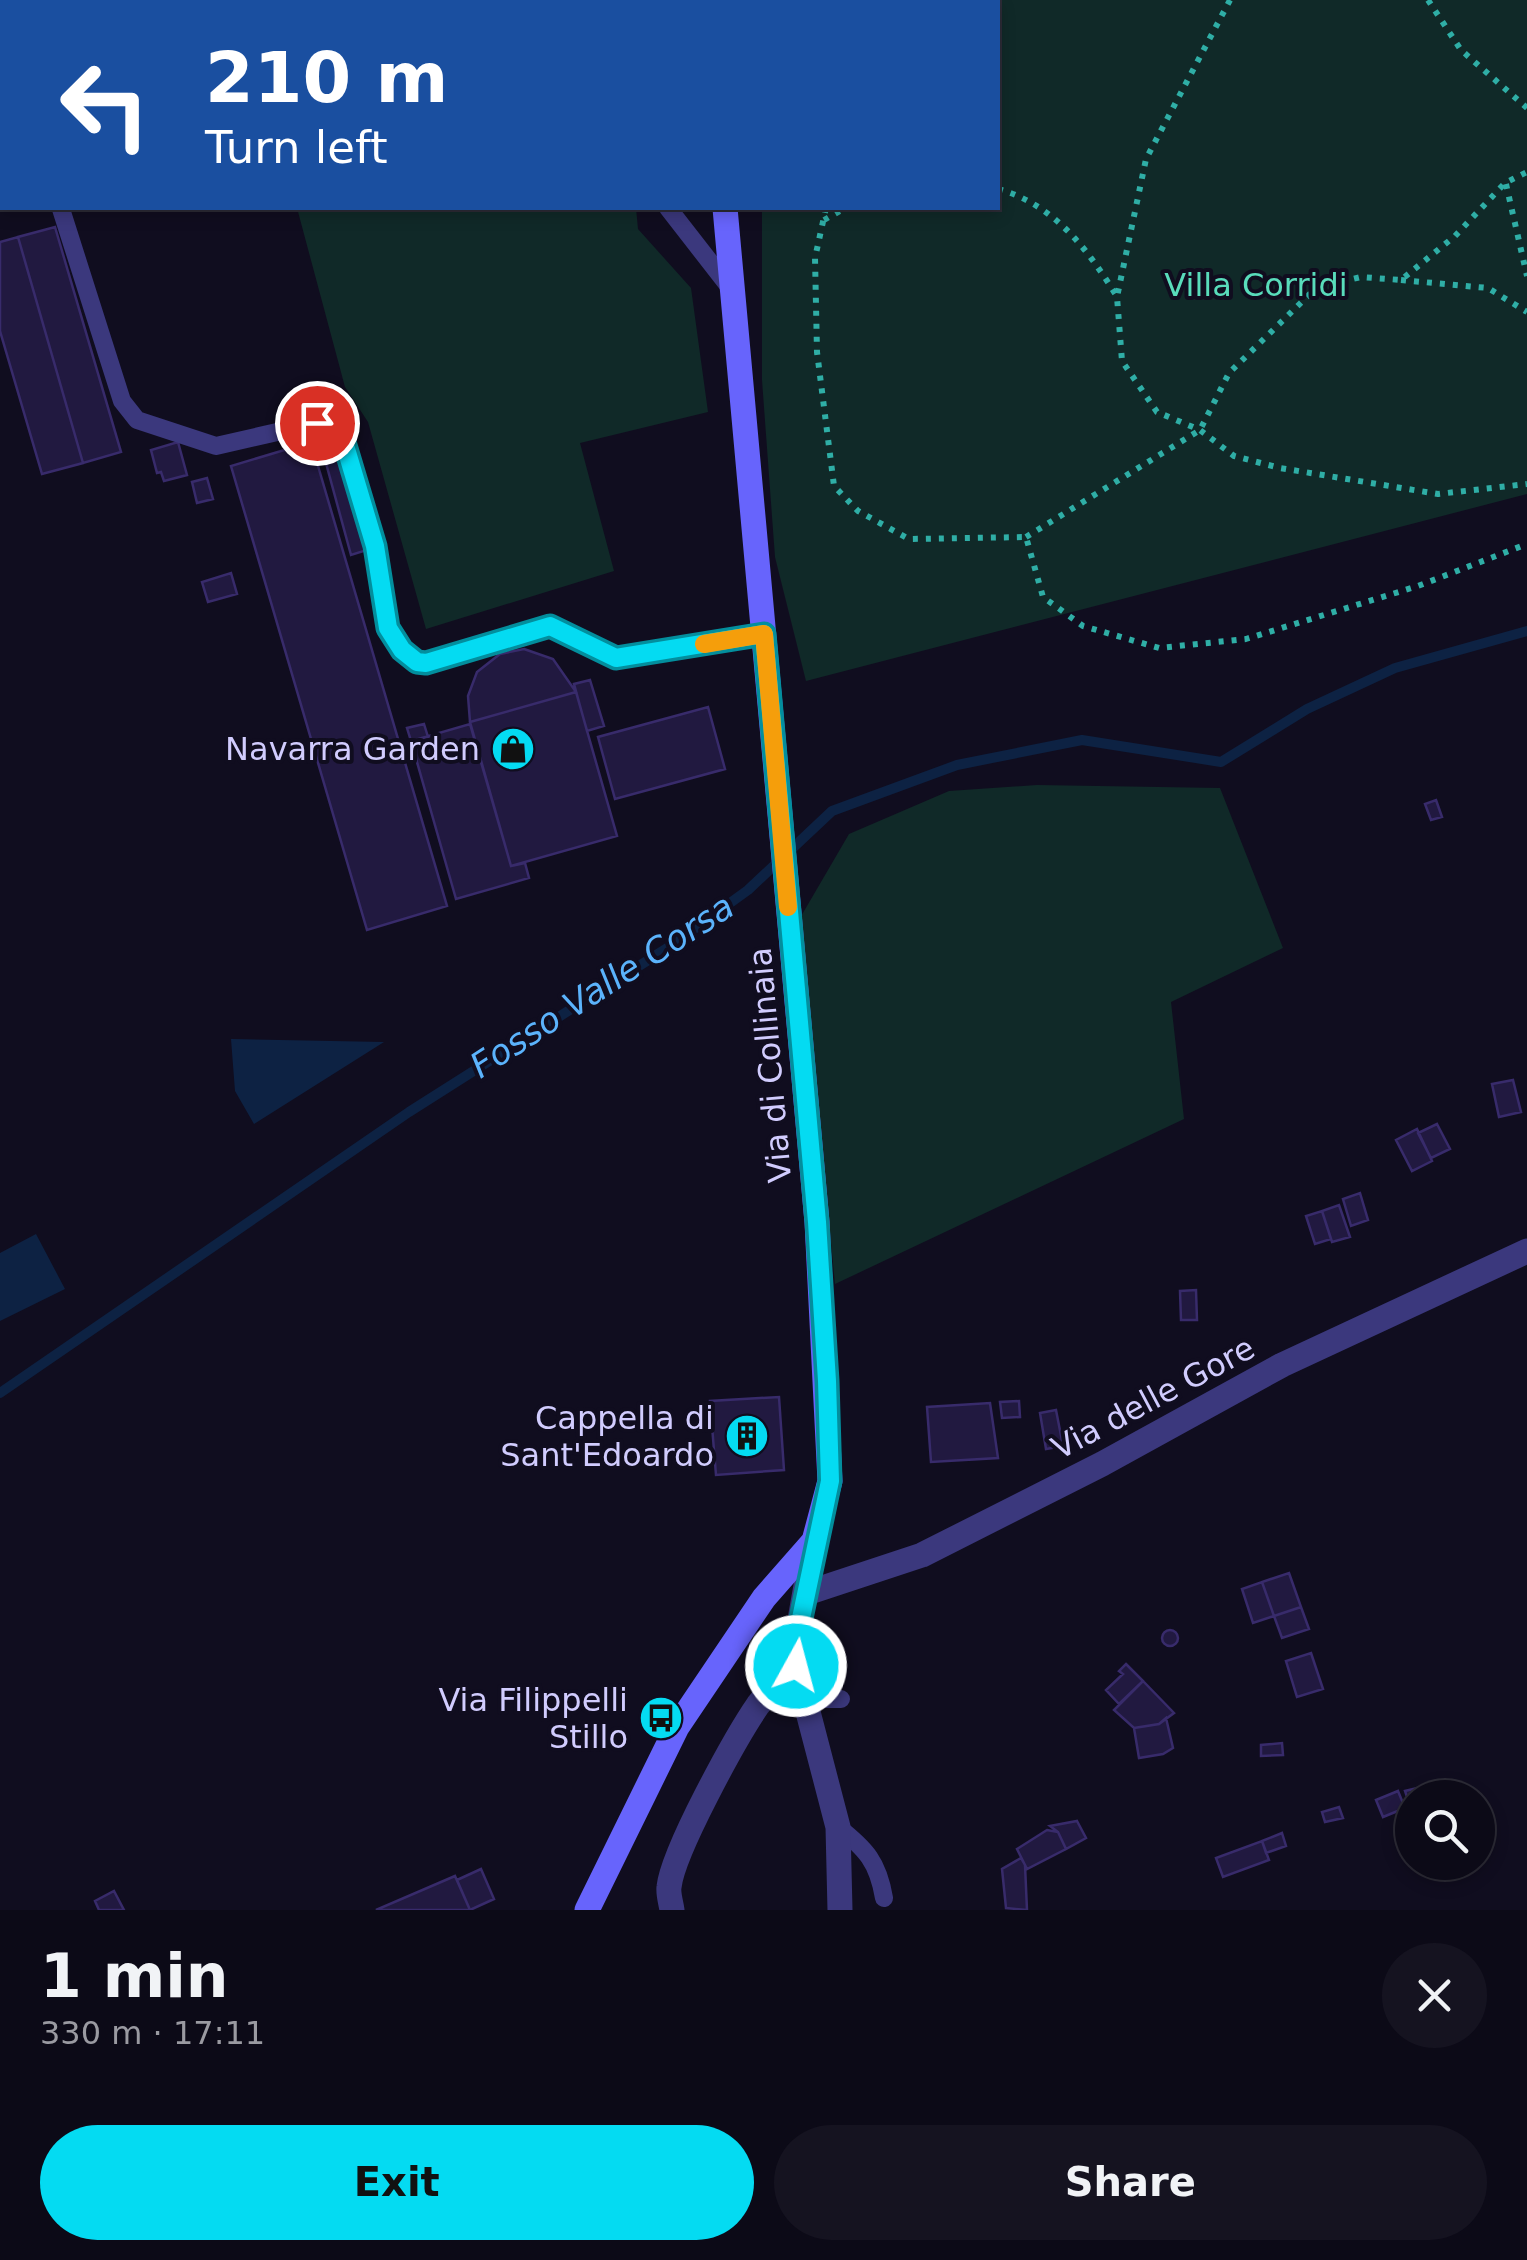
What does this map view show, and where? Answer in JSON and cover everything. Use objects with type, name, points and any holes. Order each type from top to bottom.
[{"type":"street","name":"Via di Collinaia","points":[[724,210],[817,1222],[827,1381],[830,1481],[814,1541],[796,1642],[796,1666],[838,1827],[840,1910]]},
{"type":"street","name":"Via delle Gore","points":[[807,1593],[922,1555],[1102,1464],[1282,1366],[1527,1251]]},
{"type":"street","points":[[587,1910],[677,1727],[764,1598],[814,1541]]},
{"type":"street","points":[[672,1910],[668,1888],[698,1816],[756,1707],[796,1666]]},
{"type":"lane","points":[[61,210],[122,401],[137,420],[216,446],[317,423],[341,432],[375,546],[388,628],[402,650],[417,662],[426,663],[550,626],[616,658],[764,634]]},
{"type":"lane","points":[[670,210],[731,289]]},
{"type":"lane","points":[[803,1698],[841,1699]]},
{"type":"lane","points":[[838,1827],[867,1850],[882,1881],[884,1898]]},
{"type":"path","points":[[1230,0],[1146,159],[1117,297],[1122,361],[1156,412],[1200,430],[1234,456],[1280,468],[1438,494],[1527,484]]},
{"type":"path","points":[[1428,0],[1461,50],[1527,108]]},
{"type":"path","points":[[1401,280],[1455,236],[1505,183],[1527,172]]},
{"type":"path","points":[[1505,183],[1527,276]]},
{"type":"path","points":[[1000,190],[1052,214],[1091,255],[1117,297]]},
{"type":"path","points":[[826,210],[815,258],[818,352],[834,486],[858,511],[909,539],[1026,537],[1200,430],[1230,373],[1316,288],[1362,276],[1488,288],[1527,312]]},
{"type":"path","points":[[823,221],[842,210]]},
{"type":"path","points":[[1026,537],[1043,597],[1083,626],[1159,648],[1246,639],[1418,586],[1527,544]]},
{"type":"green space","name":"Villa Corridi","points":[[1000,0],[1527,0],[1527,494],[806,681],[775,557],[762,380],[762,210],[1000,210]]},
{"type":"green space","points":[[298,210],[636,210],[638,229],[691,288],[708,412],[580,443],[614,571],[426,629],[368,422],[345,387]]},
{"type":"green space","points":[[1037,785],[1220,788],[1283,948],[1171,1002],[1184,1119],[835,1284],[800,918],[849,834],[949,791]]},
{"type":"water","points":[[231,1039],[384,1042],[254,1124],[235,1091]]},
{"type":"water","points":[[36,1234],[65,1289],[0,1321],[0,1253]]},
{"type":"building","points":[[55,227],[121,452],[83,463],[18,237]]},
{"type":"building","points":[[18,237],[83,463],[42,474],[0,331],[0,242]]},
{"type":"building","points":[[336,436],[367,550],[351,555],[320,441]]},
{"type":"building","points":[[178,442],[187,475],[164,481],[161,472],[157,473],[151,450]]},
{"type":"building","points":[[311,442],[447,906],[367,930],[231,466]]},
{"type":"building","points":[[207,478],[213,499],[197,503],[192,482]]},
{"type":"building","points":[[231,573],[237,594],[208,602],[202,582]]},
{"type":"building","points":[[524,649],[553,659],[576,692],[470,722],[468,696],[477,672],[500,654]]},
{"type":"building","points":[[590,680],[604,726],[587,731],[574,684]]},
{"type":"building","points":[[576,692],[617,836],[511,866],[470,722]]},
{"type":"building","points":[[708,707],[725,769],[615,799],[598,737]]},
{"type":"building","points":[[424,724],[428,737],[411,741],[407,728]]},
{"type":"building","points":[[470,724],[511,866],[525,863],[529,878],[456,899],[411,741]]},
{"type":"building","points":[[1436,800],[1442,817],[1431,820],[1425,804]]},
{"type":"building","points":[[1513,1080],[1521,1112],[1499,1117],[1492,1084]]},
{"type":"building","points":[[1437,1124],[1450,1149],[1431,1158],[1418,1133]]},
{"type":"building","points":[[1417,1129],[1432,1161],[1412,1171],[1396,1140]]},
{"type":"building","points":[[1360,1193],[1368,1220],[1351,1226],[1343,1199]]},
{"type":"building","points":[[1339,1205],[1350,1237],[1332,1242],[1322,1211]]},
{"type":"building","points":[[1322,1211],[1331,1239],[1315,1244],[1306,1216]]},
{"type":"building","points":[[1196,1290],[1197,1320],[1181,1320],[1180,1291]]},
{"type":"building","name":"Cappella di Sant'Edoardo","points":[[779,1397],[784,1470],[716,1475],[710,1401]]},
{"type":"building","points":[[1019,1401],[1020,1417],[1002,1418],[1000,1402]]},
{"type":"building","points":[[990,1403],[998,1458],[931,1462],[927,1407]]},
{"type":"building","points":[[1056,1410],[1063,1446],[1046,1449],[1040,1413]]},
{"type":"building","points":[[1289,1573],[1301,1607],[1274,1616],[1262,1582]]},
{"type":"building","points":[[1262,1582],[1274,1616],[1253,1623],[1242,1589]]},
{"type":"building","points":[[1301,1607],[1309,1629],[1282,1638],[1274,1616]]},
{"type":"building","points":[[1170,1630],[1178,1638],[1170,1646],[1162,1638]]},
{"type":"building","points":[[1311,1653],[1323,1689],[1297,1697],[1286,1661]]},
{"type":"building","points":[[1126,1664],[1143,1681],[1119,1704],[1106,1690],[1123,1674],[1119,1671]]},
{"type":"building","points":[[1143,1681],[1174,1713],[1159,1724],[1134,1728],[1114,1710]]},
{"type":"building","points":[[1166,1718],[1173,1748],[1139,1758],[1134,1728],[1159,1724]]},
{"type":"building","points":[[1282,1743],[1283,1755],[1261,1756],[1261,1745]]},
{"type":"building","points":[[1395,1792],[1395,1812],[1383,1817],[1376,1800]]},
{"type":"building","points":[[1339,1807],[1343,1818],[1325,1822],[1322,1812]]},
{"type":"building","points":[[1077,1821],[1086,1838],[1066,1849],[1058,1832],[1050,1826]]},
{"type":"building","points":[[1047,1830],[1058,1832],[1066,1849],[1027,1869],[1017,1849]]},
{"type":"building","points":[[1282,1833],[1286,1846],[1266,1853],[1262,1841]]},
{"type":"building","points":[[1262,1841],[1269,1860],[1223,1877],[1216,1858]]},
{"type":"building","points":[[1021,1858],[1025,1865],[1027,1910],[1006,1908],[1002,1869]]},
{"type":"building","points":[[481,1869],[494,1899],[470,1910],[457,1880]]},
{"type":"building","points":[[455,1876],[470,1910],[376,1910]]},
{"type":"building","points":[[114,1891],[124,1910],[99,1910],[95,1901]]},
{"type":"waterway","name":"Fosso Valle Corsa","points":[[0,1393],[409,1112],[672,945],[748,890],[832,811],[957,765],[1082,740],[1221,762],[1307,709],[1395,668],[1527,631]]},
{"type":"slow traffic","points":[[704,644],[764,634],[788,907]]},
{"type":"place","name":"Navarra Garden","points":[[513,749]]},
{"type":"place","name":"Cappella di Sant'Edoardo","points":[[747,1436]]},
{"type":"place","name":"Via Filippelli Stillo","points":[[661,1718]]},
{"type":"route","points":[[317,423],[341,432],[375,546],[388,628],[402,650],[417,662],[426,663],[550,626],[616,658],[764,634],[817,1222],[827,1381],[830,1481],[814,1541],[796,1642],[796,1666]]}]
